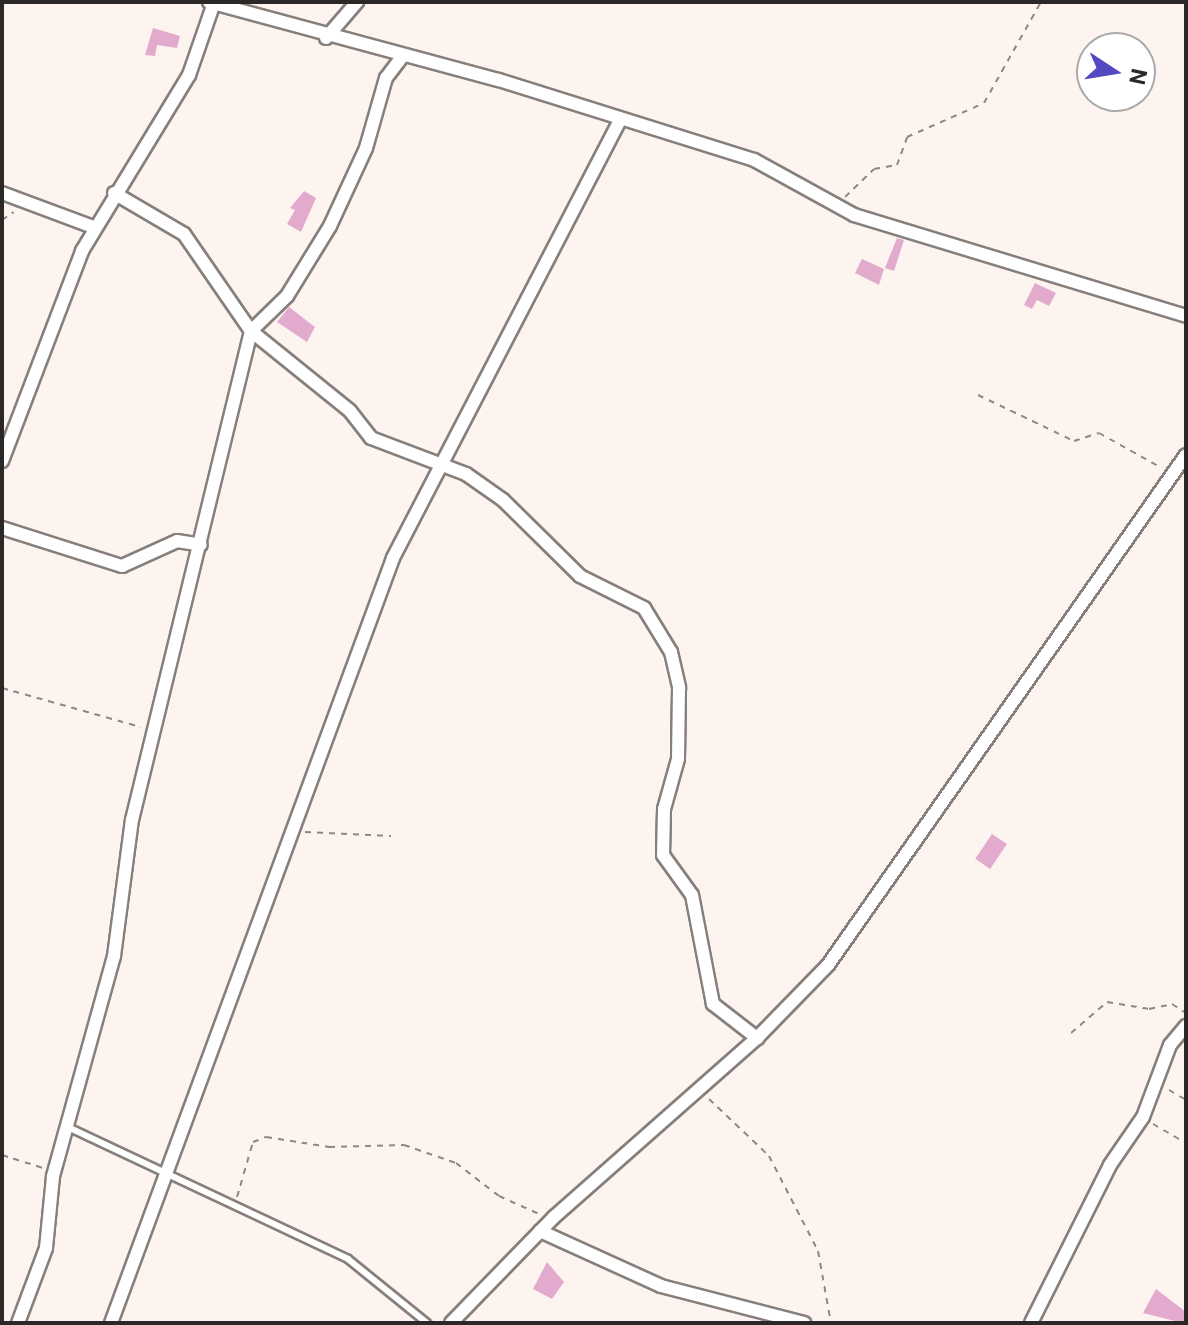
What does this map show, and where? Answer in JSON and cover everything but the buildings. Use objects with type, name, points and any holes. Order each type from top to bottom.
[{"type":"street","points":[[326,38],[357,2]]},
{"type":"street","points":[[2,461],[47,332],[93,227],[196,62],[211,3],[326,38],[499,80],[771,166],[837,206],[1186,316]]},
{"type":"street","points":[[18,1323],[46,1248],[57,1169],[70,1128],[79,1068],[114,956],[132,820],[251,331],[287,296],[330,226],[376,122],[386,78],[401,58]]},
{"type":"street","points":[[111,1323],[374,606],[442,460],[620,120]]},
{"type":"street","points":[[2,193],[93,227]]},
{"type":"street","points":[[114,193],[184,234],[251,331],[350,411],[371,438],[442,460],[503,500],[580,576],[632,597],[671,652],[679,688],[678,759],[664,809],[663,855],[692,895],[713,1004],[757,1038]]},
{"type":"street","points":[[451,1323],[545,1226],[757,1038],[850,937],[1054,635],[1186,455]]},
{"type":"street","points":[[1174,474],[1186,483]]},
{"type":"street","points":[[2,528],[122,566],[177,541],[201,545]]},
{"type":"street","points":[[1031,1323],[1110,1165],[1143,1117],[1170,1045],[1186,1026]]},
{"type":"street","points":[[545,1226],[661,1286],[804,1323]]},
{"type":"lane","points":[[70,1128],[235,1203],[348,1259],[427,1323]]},
{"type":"path","points":[[837,206],[874,169],[897,165],[907,137],[984,103],[1041,2]]},
{"type":"path","points":[[978,395],[1074,441],[1099,433],[1174,474]]},
{"type":"path","points":[[2,688],[154,731]]},
{"type":"path","points":[[290,840],[312,829],[391,836]]},
{"type":"path","points":[[1071,1033],[1107,1002],[1149,1009],[1172,1004],[1186,1013]]},
{"type":"path","points":[[1157,1083],[1186,1100]]},
{"type":"path","points":[[700,1090],[769,1156],[818,1251],[831,1323]]},
{"type":"path","points":[[1143,1117],[1184,1142]]},
{"type":"path","points":[[235,1203],[258,1139],[329,1147],[395,1144],[456,1163],[545,1226]]},
{"type":"path","points":[[2,1155],[57,1169]]}]
